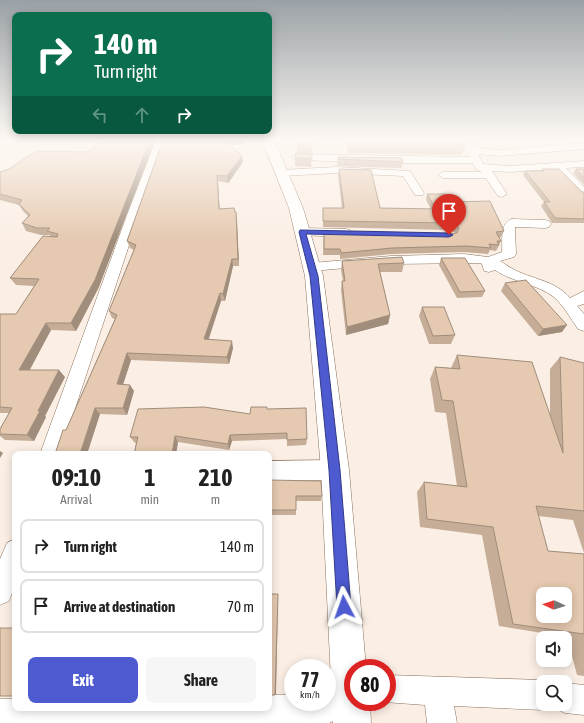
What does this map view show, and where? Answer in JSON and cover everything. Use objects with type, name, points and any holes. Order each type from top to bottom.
[{"type":"highway","points":[[290,174],[296,208],[315,283],[335,470],[349,659]]},
{"type":"street","points":[[51,451],[148,174]]},
{"type":"street","points":[[406,174],[419,193]]},
{"type":"street","points":[[444,175],[448,174]]},
{"type":"street","points":[[488,174],[502,194]]},
{"type":"street","points":[[565,174],[584,193]]},
{"type":"street","points":[[490,268],[508,254],[508,226],[512,223],[545,224]]},
{"type":"street","points":[[303,232],[357,233]]},
{"type":"street","points":[[312,267],[392,260],[482,259],[490,268],[546,287],[558,294],[568,304],[584,325]]},
{"type":"street","points":[[568,304],[580,300],[584,296]]},
{"type":"street","points":[[272,471],[335,470]]},
{"type":"street","points":[[0,592],[12,559]]},
{"type":"street","points":[[396,689],[536,695]]},
{"type":"street","points":[[437,690],[442,723]]},
{"type":"street","points":[[572,699],[584,700]]},
{"type":"street","points":[[272,710],[327,709],[344,707]]},
{"type":"street","points":[[0,714],[196,711]]},
{"type":"building","points":[[0,174],[137,174],[95,280],[71,323],[46,323],[19,370],[59,370],[27,435],[0,434],[0,429],[12,408],[0,407],[0,314],[16,314],[39,279],[10,278],[43,236],[57,237],[58,234],[47,231],[50,228],[37,228],[22,223],[30,215],[19,204],[22,200],[0,194]]},
{"type":"building","points":[[151,174],[229,174],[227,176],[217,175],[219,209],[234,208],[236,212],[238,259],[232,259],[223,294],[220,293],[204,339],[232,341],[227,357],[127,353],[117,384],[130,385],[123,408],[95,408],[81,451],[56,451],[63,430],[66,430],[117,315],[109,311],[136,245],[127,241]]},
{"type":"building","points":[[340,174],[372,174],[380,208],[436,209],[427,194],[446,194],[451,202],[490,201],[504,231],[496,232],[501,241],[497,241],[499,245],[489,244],[491,248],[466,246],[392,248],[341,253],[340,249],[324,249],[324,231],[451,234],[457,233],[459,228],[456,224],[451,223],[323,221],[323,208],[344,208]]},
{"type":"building","points":[[527,174],[564,174],[582,192],[584,192],[584,219],[555,218],[544,202],[550,202]]},
{"type":"building","points":[[402,257],[404,263],[378,264],[390,315],[347,327],[342,281],[345,281],[342,261]]},
{"type":"building","points":[[441,258],[465,258],[485,291],[460,292]]},
{"type":"building","points":[[526,280],[567,325],[543,329],[505,283]]},
{"type":"building","points":[[422,307],[444,307],[455,335],[433,336]]},
{"type":"building","points":[[457,355],[532,362],[563,453],[560,357],[584,363],[584,511],[536,506],[548,551],[584,554],[584,634],[572,632],[572,631],[513,624],[493,527],[427,519],[424,482],[467,487],[453,401],[442,400],[435,367],[460,369]]},
{"type":"building","points":[[204,407],[250,414],[251,407],[267,407],[267,409],[306,408],[307,439],[287,440],[287,433],[230,435],[228,444],[175,436],[172,451],[135,451],[138,437],[130,437],[138,409]]},
{"type":"building","points":[[272,480],[321,481],[322,496],[296,496],[296,510],[272,510]]},
{"type":"building","points":[[272,594],[278,594],[275,695],[272,695]]},
{"type":"building","points":[[0,628],[12,628],[12,696],[0,696]]},
{"type":"route","points":[[344,607],[335,470],[314,276],[303,232],[449,235]]}]
